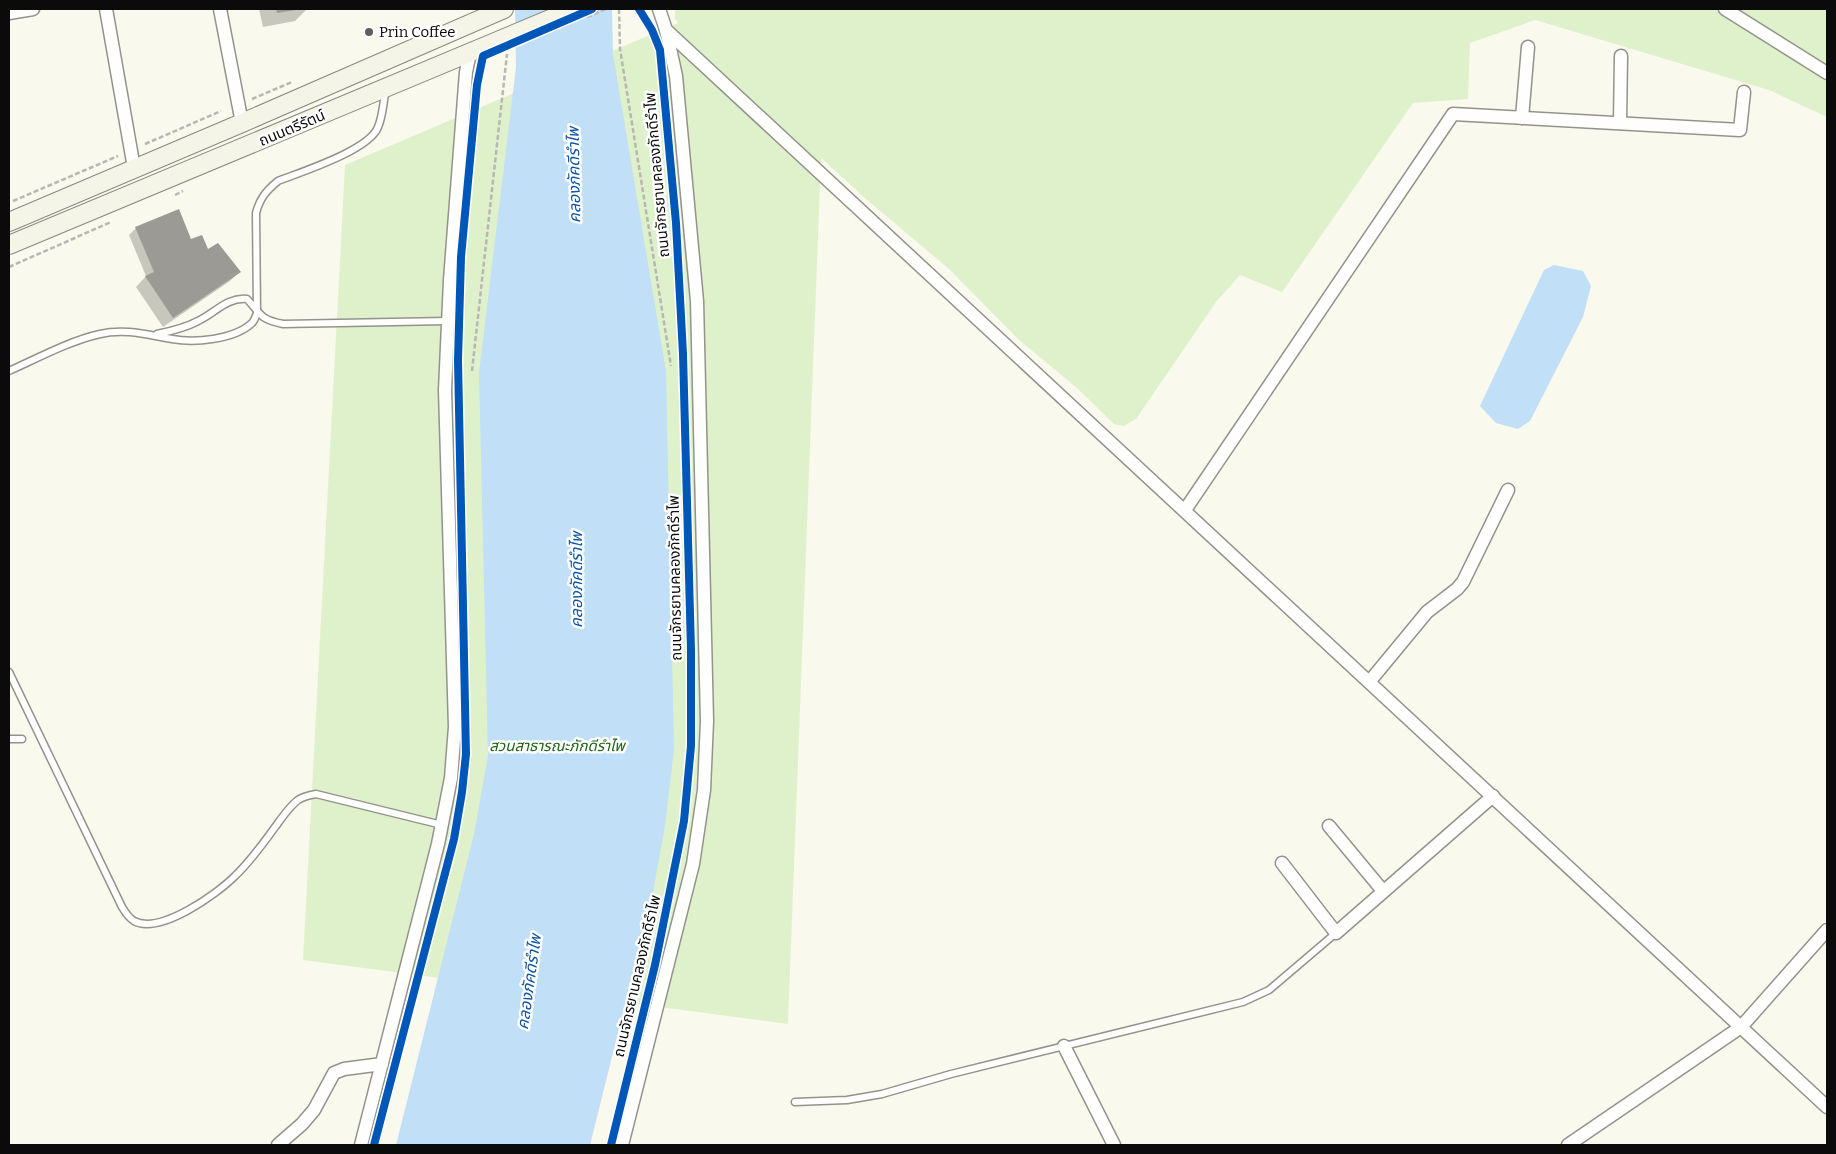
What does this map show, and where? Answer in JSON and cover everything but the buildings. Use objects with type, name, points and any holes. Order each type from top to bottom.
[{"type":"main road","name":"ถนนตรีรัตน์","points":[[9,222],[500,10]]},
{"type":"main road","name":"ถนนตรีรัตน์","points":[[9,245],[470,53],[501,48],[574,13]]},
{"type":"street","points":[[9,13],[33,9]]},
{"type":"street","points":[[106,9],[134,168]]},
{"type":"street","points":[[220,9],[242,123]]},
{"type":"street","points":[[622,1145],[693,864],[704,790],[707,720],[697,301],[676,76],[666,30],[659,9]]},
{"type":"street","points":[[1725,9],[1827,73]]},
{"type":"street","points":[[666,30],[1370,681],[1827,1107]]},
{"type":"street","points":[[1522,118],[1528,47]]},
{"type":"street","points":[[361,1145],[442,825],[451,778],[455,727],[445,390],[465,82],[470,53]]},
{"type":"street","points":[[1620,123],[1621,56]]},
{"type":"street","points":[[1185,510],[1453,114],[1740,130],[1744,92]]},
{"type":"street","points":[[1370,681],[1428,612],[1463,582],[1508,490]]},
{"type":"street","points":[[1282,863],[1336,933],[1493,796]]},
{"type":"street","points":[[1329,826],[1384,891]]},
{"type":"street","points":[[1568,1145],[1741,1026],[1827,930]]},
{"type":"street","points":[[1064,1046],[1114,1145]]},
{"type":"street","points":[[278,1145],[302,1124],[314,1110],[334,1073],[344,1069],[382,1064]]},
{"type":"lane","points":[[9,372],[72,343],[101,334],[127,331],[173,339],[209,340],[230,336],[252,323],[257,313],[256,213],[260,199],[267,190],[278,182],[356,149],[371,138],[378,128],[386,88]]},
{"type":"lane","points":[[153,335],[178,330],[197,322],[229,301],[238,298],[247,299],[257,313],[272,322],[283,324],[448,321]]},
{"type":"lane","points":[[9,672],[122,907],[135,922],[148,924],[172,918],[216,893],[236,876],[298,800],[306,796],[316,794],[442,825]]},
{"type":"lane","points":[[9,739],[22,739]]},
{"type":"lane","points":[[795,1102],[847,1100],[882,1094],[951,1074],[1243,1002],[1257,997],[1274,986],[1336,933]]},
{"type":"path","points":[[574,13],[592,9]]},
{"type":"path","points":[[619,9],[620,49],[671,366]]},
{"type":"path","points":[[472,371],[501,48]]},
{"type":"path","points":[[145,144],[221,111]]},
{"type":"path","points":[[11,202],[120,156]]},
{"type":"path","points":[[9,267],[111,222]]},
{"type":"green space","name":"สวนสาธารณะภักดีรำไพ","points":[[675,9],[1827,9],[1827,117],[1769,90],[1535,20],[1470,43],[1468,99],[1413,103],[1282,292],[1240,275],[1216,302],[1136,419],[1124,426],[1114,424],[1077,388],[1018,339],[949,269],[821,158],[788,1024],[303,960],[345,165],[678,23],[675,19]]},
{"type":"water","name":"คลองภัคดีรำไพ","points":[[515,9],[612,9],[613,54],[666,371],[674,749],[665,826],[653,892],[590,1145],[396,1145],[474,834],[488,756],[479,373],[516,67]]},
{"type":"water","points":[[1554,265],[1583,271],[1591,286],[1583,317],[1530,421],[1518,429],[1496,423],[1480,406],[1544,270]]},
{"type":"cycle path","points":[[374,1145],[454,839],[466,754],[458,360],[461,257],[477,85],[483,56],[592,9]]},
{"type":"cycle path","name":"ถนนจักรยานคลองภักดีรำไพ","points":[[611,1145],[655,965],[684,821],[691,746],[691,650],[683,354],[676,223],[660,50],[652,30],[639,9]]},
{"type":"place","name":"Prin Coffee","points":[[369,32]]}]
